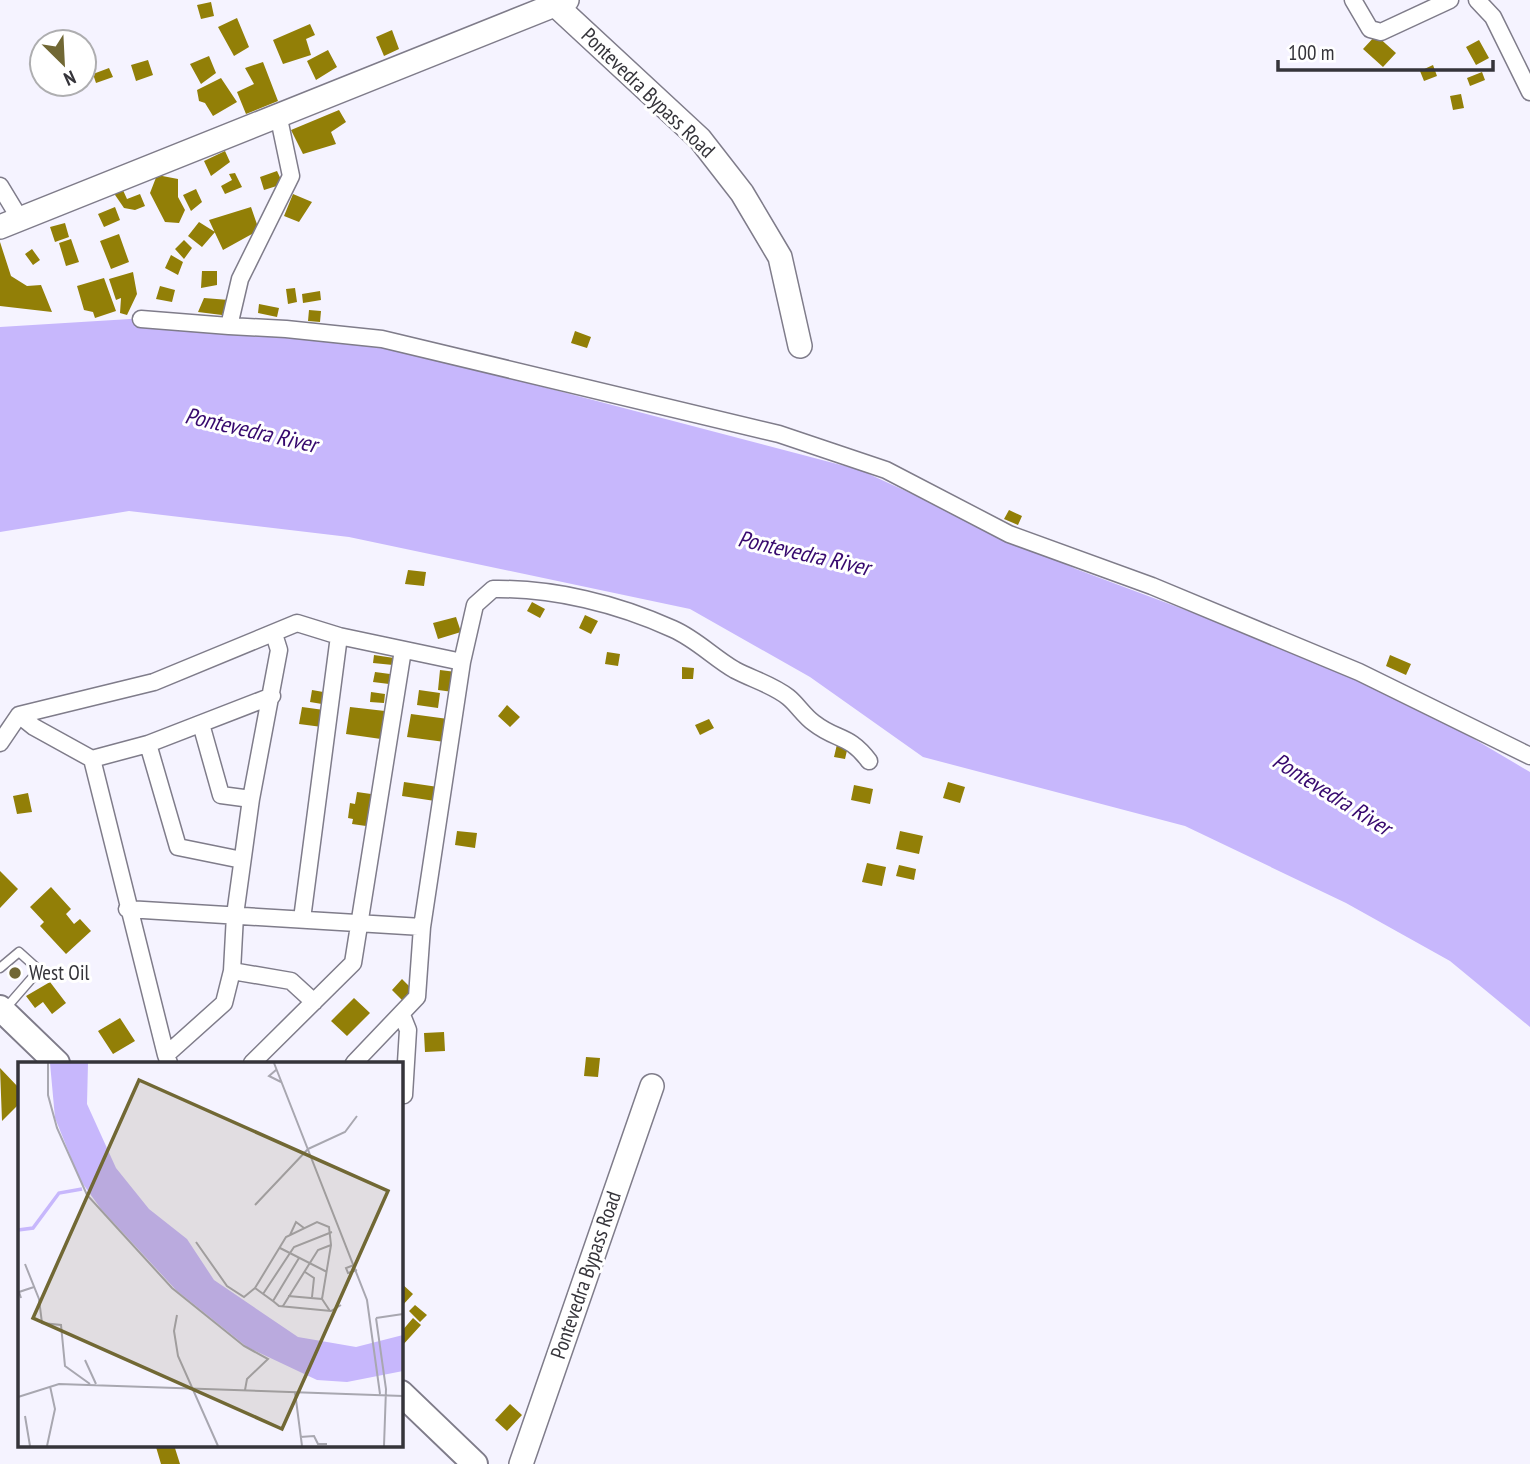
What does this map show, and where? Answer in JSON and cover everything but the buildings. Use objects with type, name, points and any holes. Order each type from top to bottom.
[{"type":"main road","points":[[10,223],[557,1]]},
{"type":"main road","name":"Pontevedra Bypass Road","points":[[557,1],[700,139],[742,193],[780,257],[800,346]]},
{"type":"main road","points":[[1,1010],[56,1062]]},
{"type":"main road","name":"Pontevedra Bypass Road","points":[[521,1464],[652,1086]]},
{"type":"main road","points":[[402,1394],[475,1464]]},
{"type":"street","points":[[1353,0],[1370,29],[1381,32],[1450,0]]},
{"type":"street","points":[[1477,0],[1493,17],[1530,92]]},
{"type":"street","points":[[229,326],[240,279],[291,176],[278,114]]},
{"type":"street","points":[[0,186],[10,223]]},
{"type":"street","points":[[141,319],[286,328],[382,339],[779,434],[886,470],[1009,534],[1152,586],[1359,672],[1530,756]]},
{"type":"street","points":[[355,1062],[417,997],[422,927],[462,662],[475,606],[493,589],[534,588],[610,606],[675,629],[734,669],[788,696],[811,721],[829,734],[845,737],[857,745],[869,761]]},
{"type":"street","points":[[0,743],[19,715],[154,681],[297,623],[340,636],[462,662]]},
{"type":"street","points":[[92,759],[127,909],[168,1059],[224,1003],[232,971],[242,860],[279,650],[274,634]]},
{"type":"street","points":[[302,919],[340,636]]},
{"type":"street","points":[[253,1062],[354,963],[403,650]]},
{"type":"street","points":[[19,715],[34,727],[92,759],[148,744],[272,696]]},
{"type":"street","points":[[201,724],[221,795],[251,800]]},
{"type":"street","points":[[148,744],[178,847],[242,860]]},
{"type":"street","points":[[127,909],[422,927]]},
{"type":"street","points":[[232,971],[292,981],[314,1002]]},
{"type":"street","points":[[402,1015],[408,1030],[404,1095],[402,1094]]},
{"type":"lane","points":[[0,968],[19,952],[39,970],[1,1010]]},
{"type":"water","name":"Pontevedra River","points":[[130,319],[368,341],[860,470],[1076,569],[1255,636],[1430,713],[1530,772],[1530,1027],[1450,961],[1346,903],[1185,826],[923,757],[810,677],[690,609],[349,537],[129,511],[0,532],[0,327]]},
{"type":"place","name":"West Oil","points":[[15,973]]}]
